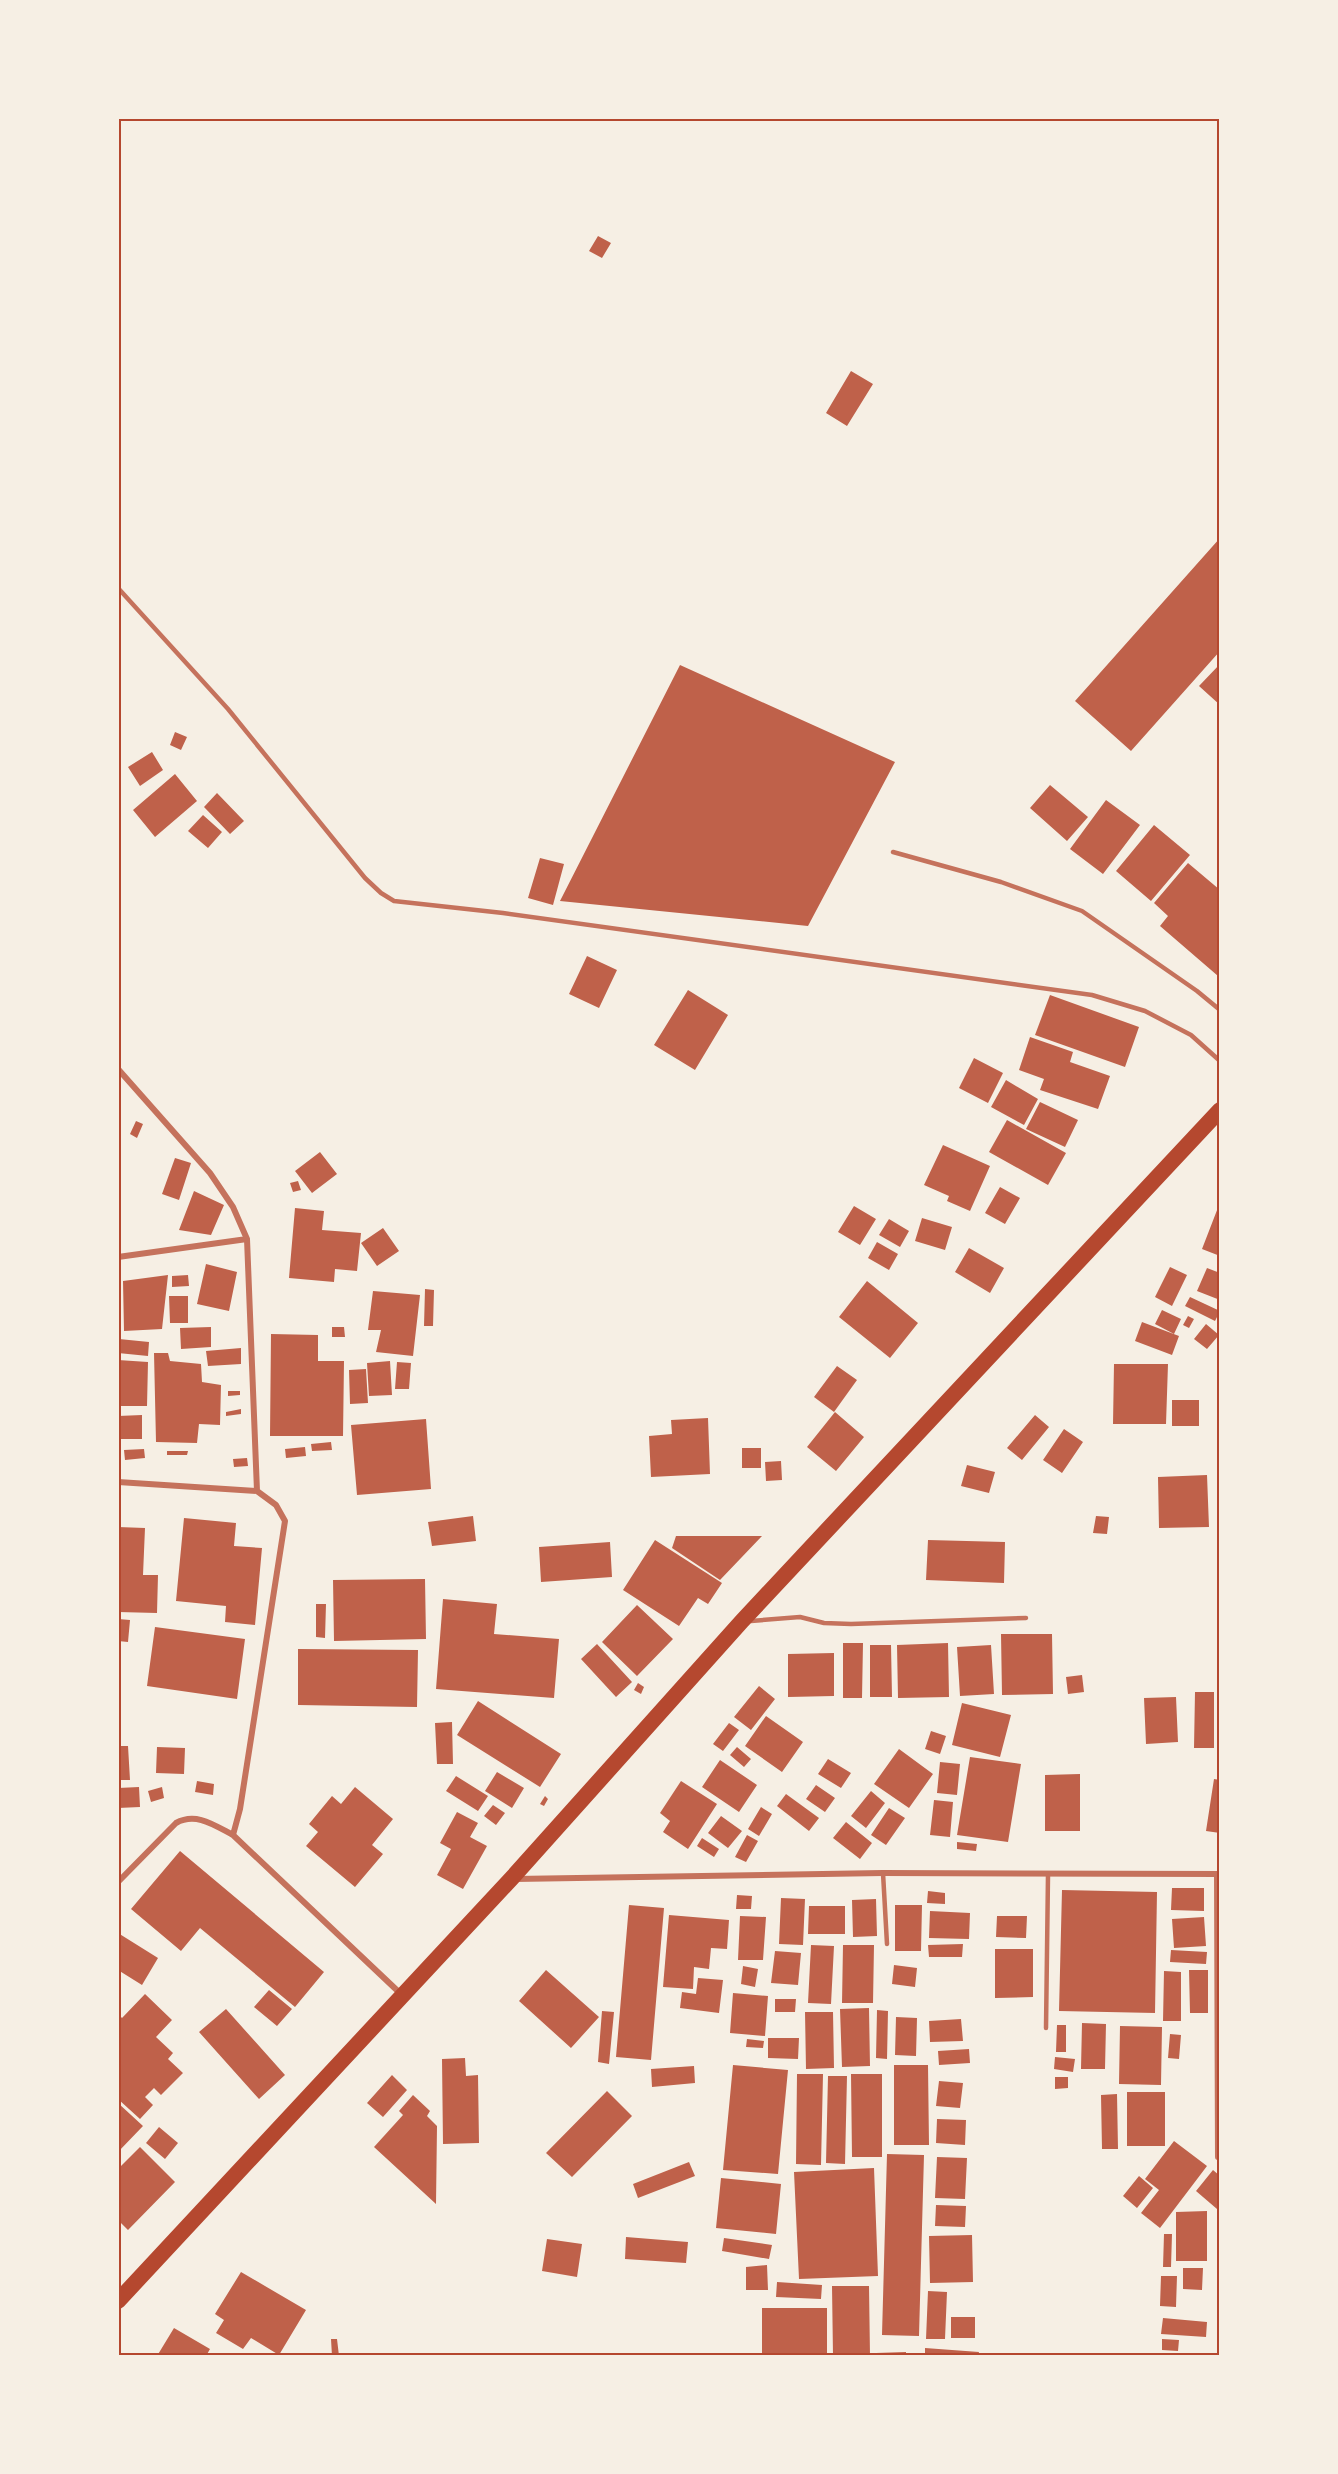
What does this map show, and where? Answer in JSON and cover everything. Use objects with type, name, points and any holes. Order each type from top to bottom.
[{"type":"highway","points":[[118,2301],[511,1879],[742,1621],[1220,1110]]},
{"type":"street","points":[[118,1070],[210,1173],[234,1207],[247,1239],[257,1491]]},
{"type":"street","points":[[118,1257],[247,1239]]},
{"type":"street","points":[[118,1482],[257,1491],[276,1505],[285,1521],[240,1809],[233,1835]]},
{"type":"street","points":[[118,1882],[176,1823],[186,1817],[203,1820],[233,1835],[402,1996]]},
{"type":"street","points":[[511,1879],[883,1874],[1218,1874],[1218,2157]]},
{"type":"lane","points":[[118,588],[228,709],[365,878],[381,893],[394,901],[502,913],[1092,995],[1145,1011],[1191,1035],[1220,1061]]},
{"type":"lane","points":[[893,852],[1001,882],[1082,911],[1197,991],[1220,1010]]},
{"type":"lane","points":[[742,1621],[800,1617],[824,1623],[851,1624],[1026,1618]]},
{"type":"lane","points":[[883,1874],[886,1944]]},
{"type":"lane","points":[[1046,2028],[1048,1875]]},
{"type":"building","points":[[598,236],[611,243],[602,258],[589,251]]},
{"type":"building","points":[[851,371],[873,384],[847,426],[826,413]]},
{"type":"building","points":[[1220,538],[1220,651],[1131,751],[1075,701]]},
{"type":"building","points":[[1220,664],[1220,705],[1199,686]]},
{"type":"building","points":[[680,665],[895,762],[808,926],[560,901]]},
{"type":"building","points":[[175,732],[187,737],[181,750],[170,745]]},
{"type":"building","points":[[152,752],[163,770],[140,786],[128,767]]},
{"type":"building","points":[[175,774],[197,801],[155,837],[133,810]]},
{"type":"building","points":[[1050,785],[1088,817],[1067,841],[1030,808]]},
{"type":"building","points":[[217,793],[244,821],[230,834],[204,807]]},
{"type":"building","points":[[1106,800],[1140,825],[1103,874],[1070,849]]},
{"type":"building","points":[[203,815],[222,832],[208,848],[188,831]]},
{"type":"building","points":[[1154,825],[1190,855],[1151,901],[1116,871]]},
{"type":"building","points":[[540,858],[564,864],[553,905],[528,898]]},
{"type":"building","points":[[1188,863],[1220,890],[1218,976],[1160,926],[1168,916],[1154,903]]},
{"type":"building","points":[[587,956],[617,970],[599,1008],[569,994]]},
{"type":"building","points":[[688,990],[728,1015],[695,1070],[654,1045]]},
{"type":"building","points":[[1050,995],[1139,1027],[1125,1067],[1035,1035]]},
{"type":"building","points":[[1030,1037],[1073,1052],[1070,1062],[1110,1076],[1098,1109],[1040,1090],[1044,1079],[1019,1070]]},
{"type":"building","points":[[974,1058],[1003,1073],[988,1103],[959,1088]]},
{"type":"building","points":[[1006,1080],[1038,1099],[1024,1125],[991,1107]]},
{"type":"building","points":[[1040,1102],[1078,1120],[1065,1147],[1026,1129]]},
{"type":"building","points":[[1007,1120],[1066,1153],[1048,1185],[989,1152]]},
{"type":"building","points":[[136,1121],[143,1124],[137,1138],[130,1134]]},
{"type":"building","points":[[943,1145],[990,1166],[970,1211],[947,1201],[949,1196],[924,1185]]},
{"type":"building","points":[[320,1152],[337,1174],[312,1193],[295,1171]]},
{"type":"building","points":[[175,1158],[191,1163],[179,1200],[162,1194]]},
{"type":"building","points":[[298,1181],[301,1190],[293,1192],[290,1183]]},
{"type":"building","points":[[1000,1187],[1020,1198],[1005,1224],[985,1213]]},
{"type":"building","points":[[194,1191],[224,1205],[211,1235],[179,1230]]},
{"type":"building","points":[[1220,1205],[1220,1256],[1202,1249]]},
{"type":"building","points":[[854,1206],[876,1219],[860,1245],[838,1232]]},
{"type":"building","points":[[295,1208],[324,1211],[322,1230],[361,1233],[357,1271],[335,1269],[334,1282],[289,1278]]},
{"type":"building","points":[[922,1218],[952,1227],[945,1250],[915,1241]]},
{"type":"building","points":[[889,1219],[909,1231],[900,1247],[879,1235]]},
{"type":"building","points":[[383,1228],[399,1251],[377,1266],[361,1243]]},
{"type":"building","points":[[877,1242],[898,1254],[889,1270],[868,1258]]},
{"type":"building","points":[[969,1248],[1004,1268],[990,1293],[955,1272]]},
{"type":"building","points":[[206,1264],[237,1272],[229,1311],[197,1304]]},
{"type":"building","points":[[1170,1267],[1187,1275],[1172,1306],[1155,1297]]},
{"type":"building","points":[[1207,1268],[1220,1273],[1220,1300],[1197,1291]]},
{"type":"building","points":[[168,1275],[162,1329],[124,1331],[123,1281]]},
{"type":"building","points":[[188,1275],[189,1286],[172,1287],[172,1276]]},
{"type":"building","points":[[867,1281],[918,1323],[890,1358],[839,1317]]},
{"type":"building","points":[[425,1289],[434,1290],[433,1326],[424,1326]]},
{"type":"building","points":[[373,1291],[420,1295],[413,1356],[376,1352],[381,1330],[368,1330]]},
{"type":"building","points":[[169,1296],[188,1296],[188,1323],[170,1323]]},
{"type":"building","points":[[1190,1297],[1220,1311],[1215,1321],[1185,1306]]},
{"type":"building","points":[[1162,1310],[1181,1319],[1174,1334],[1155,1324]]},
{"type":"building","points":[[1188,1316],[1194,1319],[1189,1328],[1183,1325]]},
{"type":"building","points":[[1142,1322],[1179,1336],[1172,1355],[1135,1341]]},
{"type":"building","points":[[1206,1324],[1219,1335],[1207,1349],[1194,1339]]},
{"type":"building","points":[[211,1327],[211,1347],[181,1349],[180,1328]]},
{"type":"building","points":[[332,1327],[344,1327],[345,1337],[332,1337]]},
{"type":"building","points":[[271,1334],[318,1335],[318,1361],[344,1361],[343,1436],[270,1436]]},
{"type":"building","points":[[119,1339],[149,1342],[148,1356],[118,1353]]},
{"type":"building","points":[[241,1348],[241,1364],[208,1366],[206,1351]]},
{"type":"building","points":[[154,1353],[168,1353],[170,1361],[201,1364],[202,1382],[221,1385],[220,1425],[199,1424],[197,1443],[156,1442]]},
{"type":"building","points":[[118,1360],[148,1362],[147,1406],[118,1406]]},
{"type":"building","points":[[390,1361],[392,1395],[369,1396],[367,1363]]},
{"type":"building","points":[[397,1362],[411,1363],[409,1389],[395,1389]]},
{"type":"building","points":[[1114,1364],[1168,1364],[1166,1424],[1113,1424]]},
{"type":"building","points":[[837,1366],[857,1380],[834,1412],[814,1397]]},
{"type":"building","points":[[366,1369],[368,1403],[350,1404],[349,1370]]},
{"type":"building","points":[[228,1391],[240,1391],[240,1395],[228,1396]]},
{"type":"building","points":[[1172,1400],[1199,1400],[1199,1426],[1172,1426]]},
{"type":"building","points":[[241,1409],[241,1414],[226,1416],[226,1412]]},
{"type":"building","points":[[835,1412],[864,1437],[836,1471],[807,1447]]},
{"type":"building","points":[[142,1415],[142,1439],[118,1439],[118,1416]]},
{"type":"building","points":[[1035,1415],[1049,1427],[1022,1460],[1007,1448]]},
{"type":"building","points":[[708,1418],[710,1474],[651,1477],[649,1436],[672,1434],[671,1420]]},
{"type":"building","points":[[426,1419],[431,1489],[357,1495],[351,1425]]},
{"type":"building","points":[[1064,1429],[1083,1442],[1062,1473],[1043,1460]]},
{"type":"building","points":[[331,1442],[332,1450],[312,1451],[311,1444]]},
{"type":"building","points":[[305,1447],[306,1456],[286,1458],[285,1449]]},
{"type":"building","points":[[742,1448],[761,1448],[761,1468],[742,1468]]},
{"type":"building","points":[[144,1449],[145,1458],[125,1460],[124,1450]]},
{"type":"building","points":[[167,1451],[188,1451],[187,1455],[167,1455]]},
{"type":"building","points":[[247,1458],[248,1466],[234,1467],[233,1459]]},
{"type":"building","points":[[781,1461],[782,1480],[766,1481],[765,1462]]},
{"type":"building","points":[[967,1465],[995,1472],[989,1493],[961,1486]]},
{"type":"building","points":[[1207,1475],[1209,1527],[1159,1528],[1158,1477]]},
{"type":"building","points":[[473,1516],[476,1541],[432,1546],[428,1522]]},
{"type":"building","points":[[1096,1516],[1109,1517],[1107,1534],[1093,1533]]},
{"type":"building","points":[[184,1518],[236,1523],[234,1546],[262,1548],[255,1625],[225,1622],[226,1606],[176,1601]]},
{"type":"building","points":[[118,1527],[145,1528],[143,1575],[158,1575],[157,1613],[118,1612]]},
{"type":"building","points":[[676,1536],[762,1536],[720,1580],[672,1548]]},
{"type":"building","points":[[655,1540],[722,1583],[708,1604],[698,1598],[679,1626],[623,1590]]},
{"type":"building","points":[[928,1540],[1005,1542],[1004,1583],[926,1580]]},
{"type":"building","points":[[610,1542],[612,1577],[541,1582],[539,1547]]},
{"type":"building","points":[[425,1579],[426,1639],[334,1641],[333,1580]]},
{"type":"building","points":[[443,1599],[497,1604],[494,1634],[559,1639],[554,1698],[436,1689]]},
{"type":"building","points":[[316,1604],[326,1604],[325,1638],[316,1637]]},
{"type":"building","points":[[637,1605],[673,1639],[637,1676],[602,1642]]},
{"type":"building","points":[[118,1619],[130,1620],[128,1642],[118,1641]]},
{"type":"building","points":[[155,1627],[245,1639],[237,1699],[147,1686]]},
{"type":"building","points":[[1001,1634],[1052,1634],[1053,1694],[1002,1695]]},
{"type":"building","points":[[843,1643],[863,1643],[862,1698],[843,1698]]},
{"type":"building","points":[[948,1643],[949,1697],[898,1698],[897,1645]]},
{"type":"building","points":[[597,1644],[632,1682],[616,1697],[581,1659]]},
{"type":"building","points":[[870,1645],[891,1645],[892,1697],[870,1697]]},
{"type":"building","points":[[991,1645],[994,1694],[960,1696],[957,1647]]},
{"type":"building","points":[[298,1649],[418,1650],[417,1707],[298,1705]]},
{"type":"building","points":[[834,1653],[834,1696],[788,1697],[788,1654]]},
{"type":"building","points":[[1082,1675],[1084,1692],[1068,1694],[1066,1677]]},
{"type":"building","points":[[638,1683],[644,1687],[641,1694],[634,1690]]},
{"type":"building","points":[[759,1686],[775,1699],[751,1730],[734,1717]]},
{"type":"building","points":[[1195,1692],[1214,1692],[1214,1748],[1194,1748]]},
{"type":"building","points":[[1176,1697],[1178,1742],[1146,1744],[1144,1698]]},
{"type":"building","points":[[478,1701],[561,1754],[540,1787],[457,1735]]},
{"type":"building","points":[[962,1703],[1011,1715],[1000,1757],[952,1745]]},
{"type":"building","points":[[766,1716],[803,1742],[782,1772],[745,1746]]},
{"type":"building","points":[[452,1722],[453,1764],[437,1764],[435,1723]]},
{"type":"building","points":[[729,1723],[739,1730],[723,1751],[713,1744]]},
{"type":"building","points":[[931,1731],[946,1736],[940,1754],[925,1749]]},
{"type":"building","points":[[118,1746],[128,1746],[130,1780],[118,1780]]},
{"type":"building","points":[[157,1747],[185,1748],[184,1774],[156,1773]]},
{"type":"building","points":[[737,1747],[751,1759],[744,1767],[730,1755]]},
{"type":"building","points":[[899,1749],[933,1774],[909,1808],[874,1784]]},
{"type":"building","points":[[970,1757],[1021,1764],[1008,1842],[957,1835]]},
{"type":"building","points":[[828,1759],[851,1773],[841,1788],[818,1774]]},
{"type":"building","points":[[720,1760],[757,1785],[739,1812],[702,1787]]},
{"type":"building","points":[[940,1762],[960,1764],[957,1795],[937,1793]]},
{"type":"building","points":[[497,1772],[524,1788],[512,1808],[485,1791]]},
{"type":"building","points":[[1080,1774],[1080,1831],[1045,1831],[1045,1775]]},
{"type":"building","points":[[456,1776],[488,1796],[478,1811],[446,1791]]},
{"type":"building","points":[[1214,1779],[1220,1780],[1220,1833],[1206,1831]]},
{"type":"building","points":[[197,1781],[214,1784],[213,1795],[195,1792]]},
{"type":"building","points":[[681,1781],[717,1804],[688,1849],[663,1832],[670,1821],[660,1813]]},
{"type":"building","points":[[816,1785],[835,1798],[825,1812],[806,1799]]},
{"type":"building","points":[[139,1787],[140,1807],[118,1808],[118,1788]]},
{"type":"building","points":[[162,1787],[164,1798],[151,1802],[148,1791]]},
{"type":"building","points":[[355,1787],[393,1819],[372,1845],[383,1854],[355,1887],[306,1846],[318,1832],[309,1824],[332,1796],[341,1804]]},
{"type":"building","points":[[871,1791],[885,1803],[866,1828],[851,1816]]},
{"type":"building","points":[[786,1794],[819,1818],[809,1831],[777,1806]]},
{"type":"building","points":[[545,1796],[548,1799],[544,1806],[540,1804]]},
{"type":"building","points":[[934,1800],[953,1802],[950,1837],[930,1835]]},
{"type":"building","points":[[493,1805],[505,1813],[496,1825],[484,1816]]},
{"type":"building","points":[[761,1807],[772,1814],[759,1836],[748,1829]]},
{"type":"building","points":[[889,1808],[905,1818],[886,1845],[871,1835]]},
{"type":"building","points":[[457,1812],[478,1823],[470,1837],[487,1846],[463,1889],[437,1875],[451,1849],[440,1843]]},
{"type":"building","points":[[721,1816],[742,1831],[728,1848],[708,1833]]},
{"type":"building","points":[[846,1822],[872,1843],[860,1859],[833,1838]]},
{"type":"building","points":[[747,1835],[758,1841],[746,1862],[735,1857]]},
{"type":"building","points":[[702,1838],[719,1849],[714,1857],[697,1846]]},
{"type":"building","points":[[957,1842],[977,1844],[976,1851],[957,1849]]},
{"type":"building","points":[[180,1851],[324,1972],[295,2007],[200,1928],[181,1951],[131,1909]]},
{"type":"building","points":[[1172,1888],[1204,1888],[1204,1911],[1171,1910]]},
{"type":"building","points":[[1062,1890],[1157,1892],[1155,2013],[1059,2011]]},
{"type":"building","points":[[928,1891],[945,1893],[945,1904],[927,1903]]},
{"type":"building","points":[[737,1895],[752,1896],[751,1909],[736,1909]]},
{"type":"building","points":[[781,1898],[805,1899],[803,1945],[779,1944]]},
{"type":"building","points":[[876,1899],[877,1936],[853,1937],[852,1900]]},
{"type":"building","points":[[629,1905],[664,1908],[651,2060],[616,2057]]},
{"type":"building","points":[[895,1905],[922,1905],[921,1951],[895,1951]]},
{"type":"building","points":[[809,1906],[845,1906],[845,1934],[808,1934]]},
{"type":"building","points":[[930,1911],[970,1913],[969,1939],[929,1938]]},
{"type":"building","points":[[669,1915],[729,1920],[727,1949],[711,1948],[709,1969],[694,1967],[693,1989],[663,1987]]},
{"type":"building","points":[[740,1916],[766,1917],[763,1960],[738,1960]]},
{"type":"building","points":[[997,1916],[1027,1916],[1026,1938],[996,1937]]},
{"type":"building","points":[[1204,1917],[1206,1946],[1174,1948],[1172,1919]]},
{"type":"building","points":[[118,1933],[158,1958],[142,1985],[118,1970]]},
{"type":"building","points":[[963,1944],[962,1957],[929,1957],[928,1945]]},
{"type":"building","points":[[811,1945],[834,1946],[831,2004],[808,2003]]},
{"type":"building","points":[[843,1945],[874,1945],[873,2003],[842,2003]]},
{"type":"building","points":[[995,1949],[1033,1949],[1033,1997],[995,1998]]},
{"type":"building","points":[[1171,1950],[1207,1952],[1206,1964],[1170,1962]]},
{"type":"building","points":[[775,1951],[801,1953],[798,1985],[771,1983]]},
{"type":"building","points":[[894,1965],[917,1968],[915,1987],[892,1984]]},
{"type":"building","points":[[743,1966],[758,1969],[755,1987],[741,1984]]},
{"type":"building","points":[[546,1970],[599,2017],[571,2048],[519,2001]]},
{"type":"building","points":[[1189,1970],[1208,1970],[1208,2013],[1190,2013]]},
{"type":"building","points":[[1164,1971],[1181,1972],[1181,2021],[1163,2021]]},
{"type":"building","points":[[698,1978],[723,1980],[719,2013],[680,2008],[682,1992],[696,1994]]},
{"type":"building","points":[[269,1990],[292,2009],[277,2026],[254,2007]]},
{"type":"building","points":[[733,1993],[768,1996],[765,2036],[730,2033]]},
{"type":"building","points":[[145,1994],[172,2020],[156,2037],[173,2053],[168,2059],[183,2073],[161,2095],[154,2088],[145,2097],[153,2105],[140,2119],[118,2099],[118,2014],[122,2018]]},
{"type":"building","points":[[775,1999],[796,1999],[795,2012],[775,2012]]},
{"type":"building","points":[[869,2008],[870,2066],[842,2067],[840,2009]]},
{"type":"building","points":[[226,2009],[285,2075],[259,2099],[199,2032]]},
{"type":"building","points":[[877,2010],[888,2011],[887,2059],[876,2058]]},
{"type":"building","points":[[602,2011],[614,2012],[609,2064],[598,2062]]},
{"type":"building","points":[[805,2012],[833,2012],[834,2068],[806,2069]]},
{"type":"building","points":[[896,2017],[917,2018],[916,2056],[895,2055]]},
{"type":"building","points":[[961,2019],[963,2041],[930,2042],[929,2021]]},
{"type":"building","points":[[1082,2023],[1106,2024],[1105,2069],[1081,2069]]},
{"type":"building","points":[[1057,2025],[1066,2025],[1066,2052],[1056,2052]]},
{"type":"building","points":[[1120,2026],[1162,2027],[1161,2085],[1119,2084]]},
{"type":"building","points":[[1170,2034],[1181,2035],[1179,2059],[1168,2058]]},
{"type":"building","points":[[768,2038],[799,2038],[798,2059],[768,2058]]},
{"type":"building","points":[[747,2039],[764,2041],[763,2048],[746,2047]]},
{"type":"building","points":[[969,2049],[970,2063],[939,2065],[938,2051]]},
{"type":"building","points":[[1055,2057],[1075,2059],[1073,2072],[1054,2069]]},
{"type":"building","points":[[465,2058],[466,2076],[478,2075],[479,2143],[443,2144],[442,2059]]},
{"type":"building","points":[[733,2065],[788,2070],[778,2174],[723,2170]]},
{"type":"building","points":[[894,2065],[928,2065],[929,2145],[894,2145]]},
{"type":"building","points":[[694,2066],[695,2083],[652,2087],[651,2069]]},
{"type":"building","points":[[797,2074],[823,2074],[821,2165],[796,2164]]},
{"type":"building","points":[[851,2074],[882,2074],[882,2157],[852,2157]]},
{"type":"building","points":[[392,2075],[407,2090],[383,2117],[367,2103]]},
{"type":"building","points":[[828,2076],[847,2076],[845,2164],[826,2163]]},
{"type":"building","points":[[1055,2077],[1068,2077],[1068,2088],[1055,2089]]},
{"type":"building","points":[[939,2081],[963,2083],[960,2108],[936,2106]]},
{"type":"building","points":[[607,2091],[632,2116],[572,2177],[546,2153]]},
{"type":"building","points":[[1127,2092],[1165,2092],[1165,2146],[1127,2146]]},
{"type":"building","points":[[1117,2094],[1118,2149],[1102,2149],[1101,2095]]},
{"type":"building","points":[[413,2095],[430,2111],[427,2116],[437,2126],[436,2204],[374,2147],[403,2115],[399,2111]]},
{"type":"building","points":[[118,2103],[143,2126],[118,2152]]},
{"type":"building","points":[[937,2119],[966,2120],[965,2145],[936,2143]]},
{"type":"building","points":[[159,2127],[178,2143],[165,2159],[146,2143]]},
{"type":"building","points":[[1174,2141],[1207,2166],[1160,2228],[1141,2213],[1159,2190],[1145,2179]]},
{"type":"building","points":[[140,2147],[175,2182],[128,2230],[118,2220],[118,2169]]},
{"type":"building","points":[[887,2154],[924,2155],[919,2336],[882,2335]]},
{"type":"building","points":[[937,2157],[967,2158],[965,2199],[935,2198]]},
{"type":"building","points":[[689,2162],[695,2176],[638,2198],[633,2184]]},
{"type":"building","points":[[874,2168],[878,2276],[799,2279],[794,2172]]},
{"type":"building","points":[[1213,2170],[1220,2176],[1220,2205],[1217,2209],[1196,2191]]},
{"type":"building","points":[[1139,2176],[1153,2188],[1137,2208],[1123,2196]]},
{"type":"building","points":[[721,2178],[781,2184],[776,2234],[716,2228]]},
{"type":"building","points":[[936,2205],[966,2206],[965,2227],[935,2226]]},
{"type":"building","points":[[1207,2211],[1207,2261],[1176,2261],[1176,2212]]},
{"type":"building","points":[[1164,2234],[1172,2234],[1171,2267],[1163,2267]]},
{"type":"building","points":[[972,2235],[973,2282],[930,2283],[929,2236]]},
{"type":"building","points":[[626,2237],[688,2242],[686,2263],[625,2259]]},
{"type":"building","points":[[724,2238],[772,2245],[769,2259],[722,2251]]},
{"type":"building","points":[[547,2239],[582,2244],[577,2277],[542,2271]]},
{"type":"building","points":[[767,2265],[768,2290],[746,2290],[746,2267]]},
{"type":"building","points":[[1183,2268],[1203,2268],[1202,2290],[1183,2289]]},
{"type":"building","points":[[241,2272],[306,2310],[279,2355],[251,2338],[243,2349],[216,2333],[224,2320],[215,2314]]},
{"type":"building","points":[[1161,2276],[1177,2276],[1176,2307],[1160,2306]]},
{"type":"building","points":[[777,2282],[822,2285],[821,2299],[776,2297]]},
{"type":"building","points":[[832,2286],[869,2286],[870,2356],[833,2356]]},
{"type":"building","points":[[928,2291],[947,2292],[945,2339],[926,2339]]},
{"type":"building","points":[[762,2308],[827,2308],[827,2356],[762,2356]]},
{"type":"building","points":[[951,2317],[975,2317],[975,2338],[951,2338]]},
{"type":"building","points":[[1163,2318],[1207,2322],[1206,2337],[1161,2334]]},
{"type":"building","points":[[174,2328],[210,2349],[206,2356],[157,2356]]},
{"type":"building","points":[[331,2339],[337,2339],[339,2356],[332,2356]]},
{"type":"building","points":[[1162,2339],[1179,2340],[1178,2351],[1162,2350]]},
{"type":"building","points":[[925,2348],[979,2352],[978,2356],[925,2356]]},
{"type":"building","points":[[906,2352],[906,2356],[876,2356],[876,2353]]}]
